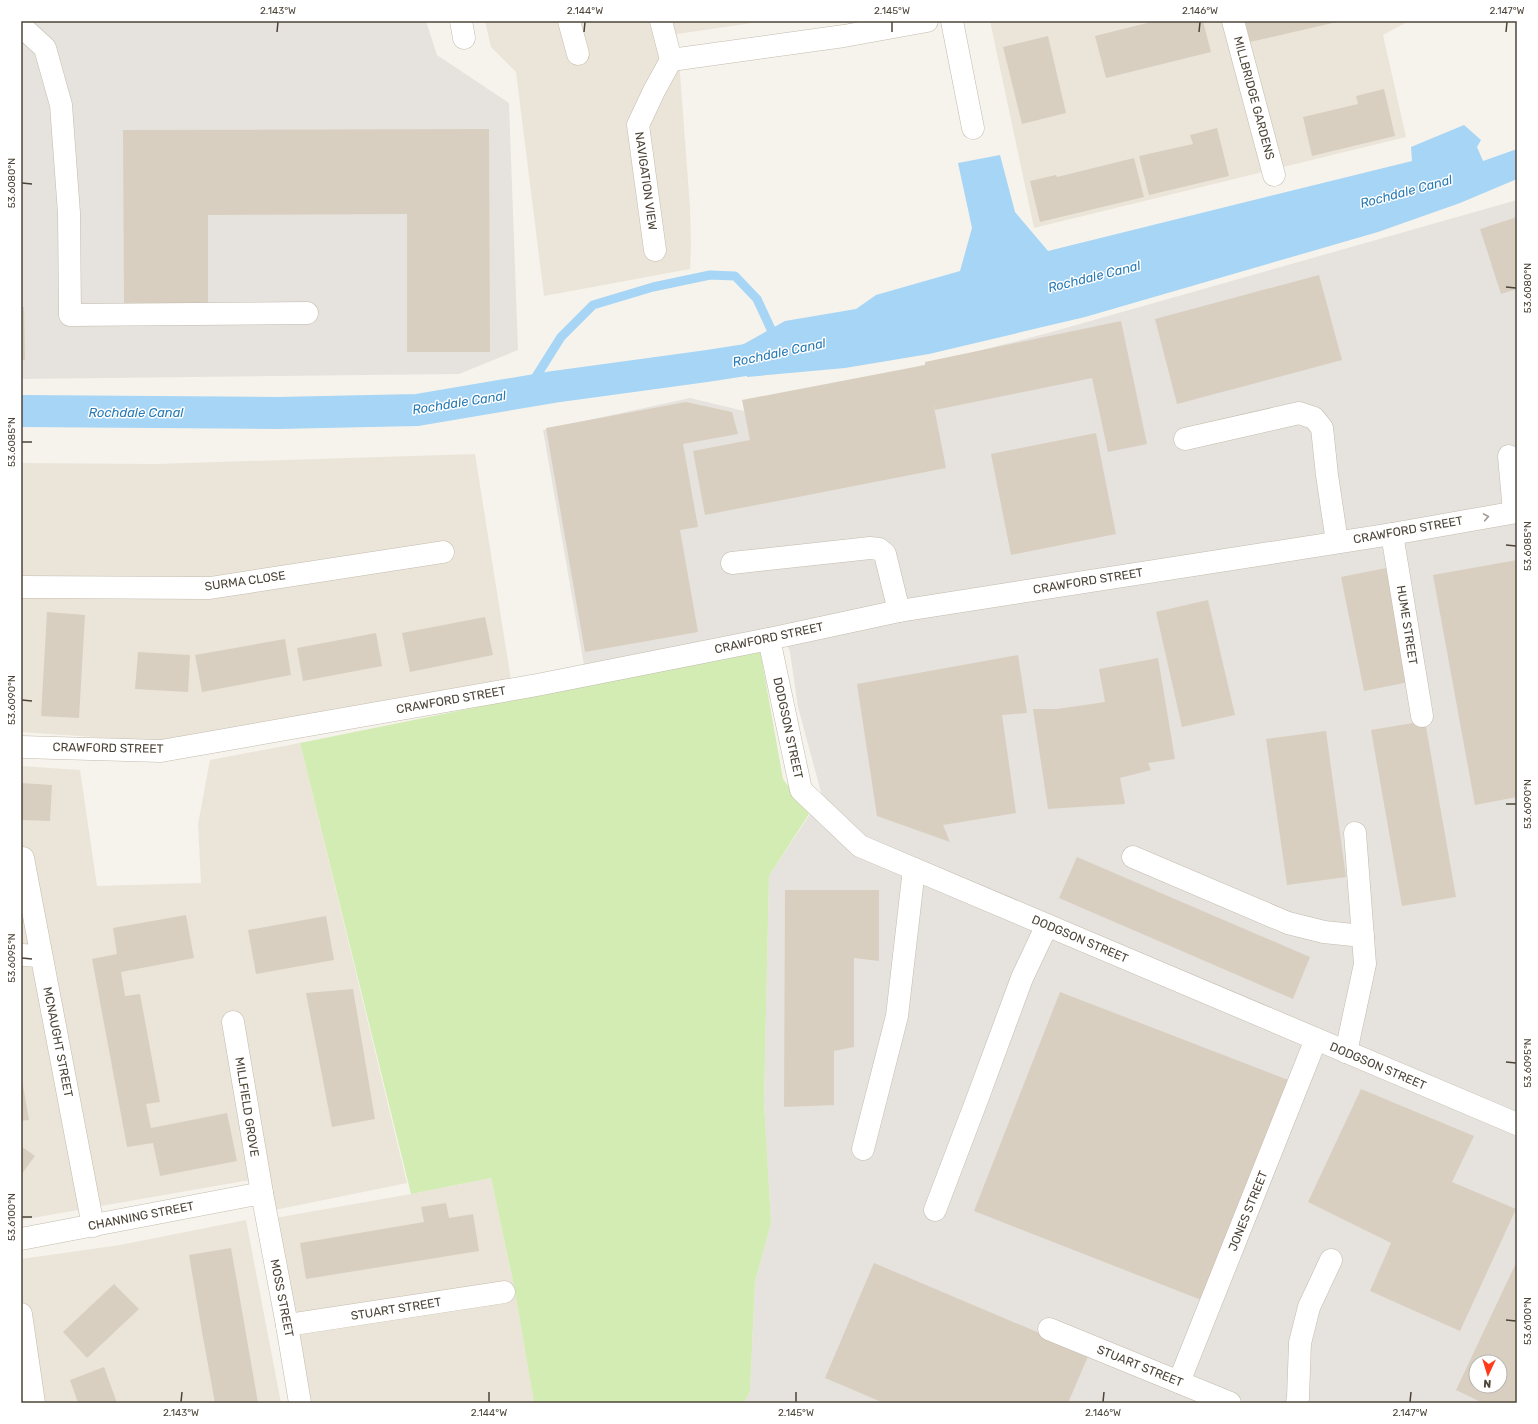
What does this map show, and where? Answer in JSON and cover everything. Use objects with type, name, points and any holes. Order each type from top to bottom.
[{"type":"street","points":[[569,21],[578,54]]},
{"type":"street","points":[[661,21],[672,60],[844,36],[927,21]]},
{"type":"street","points":[[952,21],[973,128]]},
{"type":"street","name":"MILLBRIDGE GARDENS","points":[[1233,21],[1274,175]]},
{"type":"street","points":[[21,26],[45,48],[62,105],[69,213],[70,315],[307,313]]},
{"type":"street","name":"NAVIGATION VIEW","points":[[655,250],[638,125],[654,91],[672,60]]},
{"type":"street","points":[[1185,439],[1299,413],[1314,418],[1322,428],[1327,476],[1337,542]]},
{"type":"street","points":[[1509,456],[1515,512]]},
{"type":"street","name":"CRAWFORD STREET","points":[[21,747],[161,751],[537,685],[769,639],[899,611],[1392,534],[1515,512]]},
{"type":"street","name":"HUME STREET","points":[[1392,534],[1422,716]]},
{"type":"street","points":[[732,562],[870,548],[879,549],[885,554],[899,611]]},
{"type":"street","name":"SURMA CLOSE","points":[[21,587],[210,588],[443,552]]},
{"type":"street","name":"DODGSON STREET","points":[[769,639],[801,790],[860,846],[1517,1124]]},
{"type":"street","points":[[1346,1052],[1365,964],[1355,833]]},
{"type":"street","points":[[1133,857],[1288,923],[1324,932],[1363,936]]},
{"type":"street","name":"MCNAUGHT STREET","points":[[23,858],[31,956],[93,1226]]},
{"type":"street","points":[[863,1149],[897,1016],[914,869]]},
{"type":"street","points":[[935,1210],[1022,978],[1047,925]]},
{"type":"street","name":"MILLFIELD GROVE","points":[[233,1022],[262,1192]]},
{"type":"street","name":"JONES STREET","points":[[1179,1382],[1316,1040]]},
{"type":"street","name":"CHANNING STREET","points":[[21,1239],[262,1192]]},
{"type":"street","name":"MOSS STREET","points":[[262,1192],[300,1403]]},
{"type":"street","points":[[1297,1403],[1300,1343],[1309,1307],[1331,1260]]},
{"type":"street","name":"STUART STREET","points":[[287,1325],[504,1292]]},
{"type":"street","points":[[21,1314],[34,1403]]},
{"type":"street","name":"STUART STREET","points":[[1050,1329],[1230,1403]]},
{"type":"shaded area","points":[[21,21],[426,21],[437,55],[509,103],[518,350],[459,374],[21,379]]},
{"type":"shaded area","points":[[485,21],[766,21],[677,34],[690,207],[690,269],[544,296],[516,72],[491,47]]},
{"type":"shaded area","points":[[990,21],[1409,21],[1383,35],[1406,137],[1034,228]]},
{"type":"shaded area","points":[[1517,200],[1517,1403],[744,1403],[750,1391],[755,1282],[771,1223],[764,1102],[769,876],[822,796],[798,707],[790,652],[783,632],[584,665],[543,430],[690,398],[744,411],[1048,333]]},
{"type":"shaded area","points":[[475,454],[511,680],[167,742],[21,732],[21,463],[155,464]]},
{"type":"shaded area","points":[[300,743],[407,1183],[270,1211],[270,1180],[244,1181],[21,1220],[21,766],[80,770],[97,886],[201,883],[198,824],[210,760]]},
{"type":"shaded area","points":[[491,1178],[514,1286],[534,1403],[309,1403],[275,1218]]},
{"type":"shaded area","points":[[246,1220],[281,1403],[21,1403],[21,1259],[120,1245]]},
{"type":"green space","points":[[760,650],[783,779],[809,814],[769,876],[764,1102],[771,1223],[755,1282],[750,1391],[744,1403],[534,1403],[514,1286],[491,1178],[411,1194],[300,743]]},
{"type":"water","points":[[1464,125],[1481,140],[1477,147],[1483,161],[1517,149],[1517,179],[1460,203],[1378,232],[1085,317],[929,354],[845,368],[747,377],[742,345],[785,321],[856,309],[876,295],[960,271],[972,228],[958,163],[1000,155],[1015,212],[1048,251],[1412,161],[1411,147]]},
{"type":"building","points":[[1155,21],[1203,21],[1211,52],[1106,78],[1095,36]]},
{"type":"building","points":[[1245,21],[1337,21],[1337,22],[1250,42]]},
{"type":"building","points":[[1048,36],[1066,113],[1022,124],[1003,47]]},
{"type":"building","points":[[1384,89],[1395,136],[1312,156],[1303,117],[1358,104],[1356,96]]},
{"type":"building","points":[[1217,128],[1229,176],[1149,195],[1139,156],[1193,144],[1190,135]]},
{"type":"building","points":[[489,129],[490,352],[407,352],[407,214],[208,215],[208,303],[124,303],[123,130]]},
{"type":"building","points":[[1134,158],[1144,197],[1040,222],[1030,181],[1056,175],[1057,177]]},
{"type":"building","points":[[1517,217],[1517,289],[1501,294],[1480,229]]},
{"type":"building","points":[[1319,275],[1342,360],[1177,404],[1155,319]]},
{"type":"building","points":[[21,307],[24,307],[25,360],[21,360]]},
{"type":"building","points":[[1121,321],[1147,444],[1108,452],[1092,378],[935,410],[933,402],[946,468],[705,515],[693,451],[750,440],[742,400],[925,365],[925,362]]},
{"type":"building","points":[[686,402],[732,412],[738,434],[683,444],[698,527],[680,530],[698,632],[585,652],[546,428]]},
{"type":"building","points":[[1096,433],[1116,534],[1011,555],[991,454]]},
{"type":"building","points":[[1517,560],[1517,797],[1475,805],[1433,575]]},
{"type":"building","points":[[1401,565],[1424,679],[1364,691],[1341,577]]},
{"type":"building","points":[[1208,600],[1235,715],[1182,727],[1156,612]]},
{"type":"building","points":[[47,612],[85,615],[79,718],[41,716]]},
{"type":"building","points":[[485,617],[493,655],[410,672],[402,633]]},
{"type":"building","points":[[376,633],[382,666],[303,681],[297,648]]},
{"type":"building","points":[[285,639],[291,675],[202,692],[195,655]]},
{"type":"building","points":[[138,652],[190,655],[188,692],[135,689]]},
{"type":"building","points":[[1018,655],[1027,713],[1002,715],[1016,813],[943,825],[950,842],[877,816],[857,684]]},
{"type":"building","points":[[1158,658],[1175,759],[1148,763],[1151,770],[1120,778],[1125,804],[1048,809],[1033,709],[1057,709],[1105,702],[1099,669]]},
{"type":"building","points":[[1425,721],[1456,897],[1402,906],[1371,730]]},
{"type":"building","points":[[1326,731],[1346,877],[1287,885],[1266,739]]},
{"type":"building","points":[[21,783],[52,785],[50,821],[21,820]]},
{"type":"building","points":[[1077,857],[1310,957],[1293,999],[1059,898]]},
{"type":"building","points":[[785,890],[879,890],[879,961],[854,958],[854,1047],[834,1051],[834,1105],[784,1107]]},
{"type":"building","points":[[186,915],[194,958],[121,972],[125,996],[140,994],[160,1102],[146,1104],[151,1128],[227,1113],[237,1161],[160,1176],[153,1143],[127,1147],[92,959],[117,954],[113,928]]},
{"type":"building","points":[[326,916],[334,960],[256,974],[248,930]]},
{"type":"building","points":[[353,989],[375,1119],[332,1127],[306,993]]},
{"type":"building","points":[[1060,992],[1296,1083],[1209,1303],[974,1211]]},
{"type":"building","points":[[21,1074],[29,1120],[21,1121]]},
{"type":"building","points":[[1361,1089],[1474,1136],[1452,1182],[1516,1209],[1460,1331],[1370,1291],[1391,1243],[1308,1202]]},
{"type":"building","points":[[21,1146],[35,1156],[21,1175]]},
{"type":"building","points":[[446,1203],[449,1218],[473,1214],[479,1251],[306,1279],[300,1243],[424,1222],[421,1207]]},
{"type":"building","points":[[231,1248],[258,1403],[215,1403],[202,1332],[189,1255]]},
{"type":"building","points":[[1517,1261],[1517,1403],[1483,1403],[1456,1390],[1468,1365],[1468,1394],[1508,1394],[1508,1354],[1473,1354]]},
{"type":"building","points":[[874,1263],[1089,1354],[1068,1403],[884,1403],[825,1378]]},
{"type":"building","points":[[114,1284],[139,1309],[87,1358],[63,1332]]},
{"type":"building","points":[[104,1367],[117,1403],[78,1403],[70,1380]]},
{"type":"waterway","points":[[527,391],[561,337],[593,305],[653,287],[710,275],[735,276],[757,299],[776,340]]},
{"type":"waterway","name":"Rochdale Canal","points":[[21,411],[277,413],[417,410],[553,387],[765,357],[786,352]]}]
